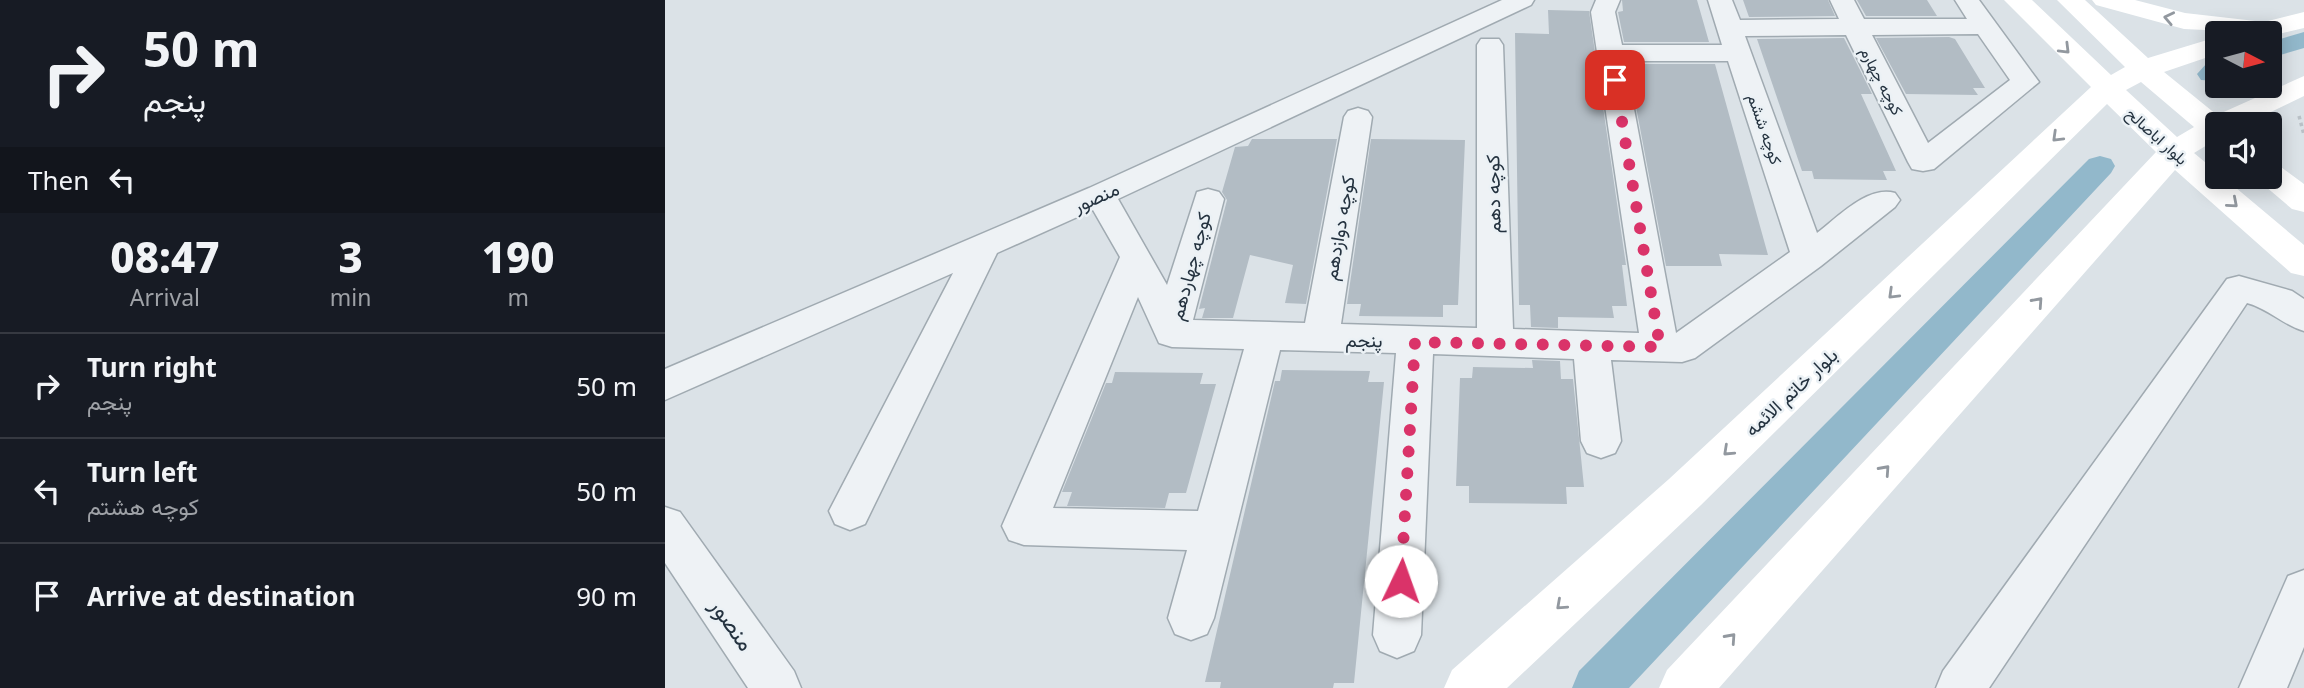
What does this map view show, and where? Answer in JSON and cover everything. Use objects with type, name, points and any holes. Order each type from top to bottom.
[{"type":"street","name":"منصور","points":[[665,385],[1100,195],[1522,0]]},
{"type":"street","points":[[1608,0],[1603,12],[1660,347]]},
{"type":"street","name":"کوچه ششم","points":[[1720,0],[1809,258]]},
{"type":"street","name":"کوچه چهارم","points":[[1842,0],[1923,162],[2025,82],[1986,26]]},
{"type":"street","points":[[1967,0],[1986,26]]},
{"type":"street","name":"بلوار اباصالح","points":[[2017,0],[2174,152],[2304,264]]},
{"type":"street","points":[[2070,0],[2143,69],[2205,117]]},
{"type":"street","points":[[2105,0],[2205,24]]},
{"type":"street","points":[[2282,25],[2304,20]]},
{"type":"street","points":[[1610,53],[1855,27],[1986,26]]},
{"type":"street","name":"کوچه دهم","points":[[1490,46],[1495,343]]},
{"type":"street","points":[[2143,69],[2205,49]]},
{"type":"street","name":"بلوار خاتم الائمه","points":[[1470,688],[1685,492],[2106,89],[2143,69]]},
{"type":"street","points":[[2249,112],[2304,85]]},
{"type":"street","name":"کوچه دوازدهم","points":[[1320,339],[1358,117]]},
{"type":"street","points":[[1685,688],[2174,152],[2205,134]]},
{"type":"street","points":[[2282,184],[2304,201]]},
{"type":"street","points":[[1100,195],[1136,257],[1172,333]]},
{"type":"street","name":"کوچه چهاردهم","points":[[1172,333],[1207,199]]},
{"type":"street","name":"پنجم","points":[[1172,333],[1265,338],[1682,348],[1885,201]]},
{"type":"street","points":[[850,511],[984,246]]},
{"type":"street","points":[[1136,257],[1024,526],[1212,531]]},
{"type":"street","points":[[1960,688],[2239,288],[2280,300],[2304,318]]},
{"type":"street","points":[[1191,618],[1265,338]]},
{"type":"street","points":[[1397,635],[1415,342]]},
{"type":"street","points":[[1591,346],[1601,441]]},
{"type":"street","name":"منصور","points":[[665,526],[777,688]]},
{"type":"street","points":[[2263,688],[2304,591]]},
{"type":"building","points":[[1622,0],[1697,0],[1709,42],[1624,42],[1618,12],[1623,11]]},
{"type":"building","points":[[1743,0],[1828,0],[1835,16],[1749,17]]},
{"type":"building","points":[[1857,0],[1927,0],[1937,16],[1866,16]]},
{"type":"building","points":[[1548,10],[1589,11],[1626,265],[1622,265],[1627,306],[1612,306],[1614,318],[1558,317],[1558,328],[1531,327],[1530,305],[1519,305],[1515,33],[1549,34]]},
{"type":"building","points":[[1844,38],[1872,94],[1861,94],[1896,171],[1883,171],[1887,180],[1814,179],[1812,171],[1802,171],[1757,39]]},
{"type":"building","points":[[1876,38],[1955,39],[1985,88],[1973,88],[1978,95],[1906,94]]},
{"type":"building","points":[[1628,64],[1715,64],[1768,255],[1719,254],[1722,266],[1666,266]]},
{"type":"building","points":[[1252,139],[1337,139],[1306,304],[1285,303],[1293,265],[1250,255],[1233,318],[1202,318],[1205,308],[1199,309],[1227,200],[1222,192],[1235,147],[1248,146]]},
{"type":"building","points":[[1371,139],[1465,140],[1458,305],[1443,305],[1443,317],[1359,316],[1361,304],[1347,304]]},
{"type":"building","points":[[1532,360],[1560,361],[1561,379],[1573,379],[1584,487],[1566,487],[1567,504],[1469,503],[1469,486],[1456,486],[1460,378],[1472,378],[1473,367],[1533,368]]},
{"type":"building","points":[[1282,370],[1370,371],[1368,382],[1384,382],[1354,683],[1334,683],[1333,688],[1220,688],[1221,682],[1205,682],[1275,381],[1280,381]]},
{"type":"building","points":[[1115,372],[1203,373],[1200,384],[1216,384],[1186,493],[1169,493],[1165,508],[1067,506],[1072,492],[1062,492],[1106,383],[1112,383]]},
{"type":"waterway","points":[[2282,46],[2304,40]]},
{"type":"waterway","points":[[1596,688],[2100,166]]},
{"type":"route","points":[[1401,581],[1415,342],[1660,347],[1615,80]]}]
